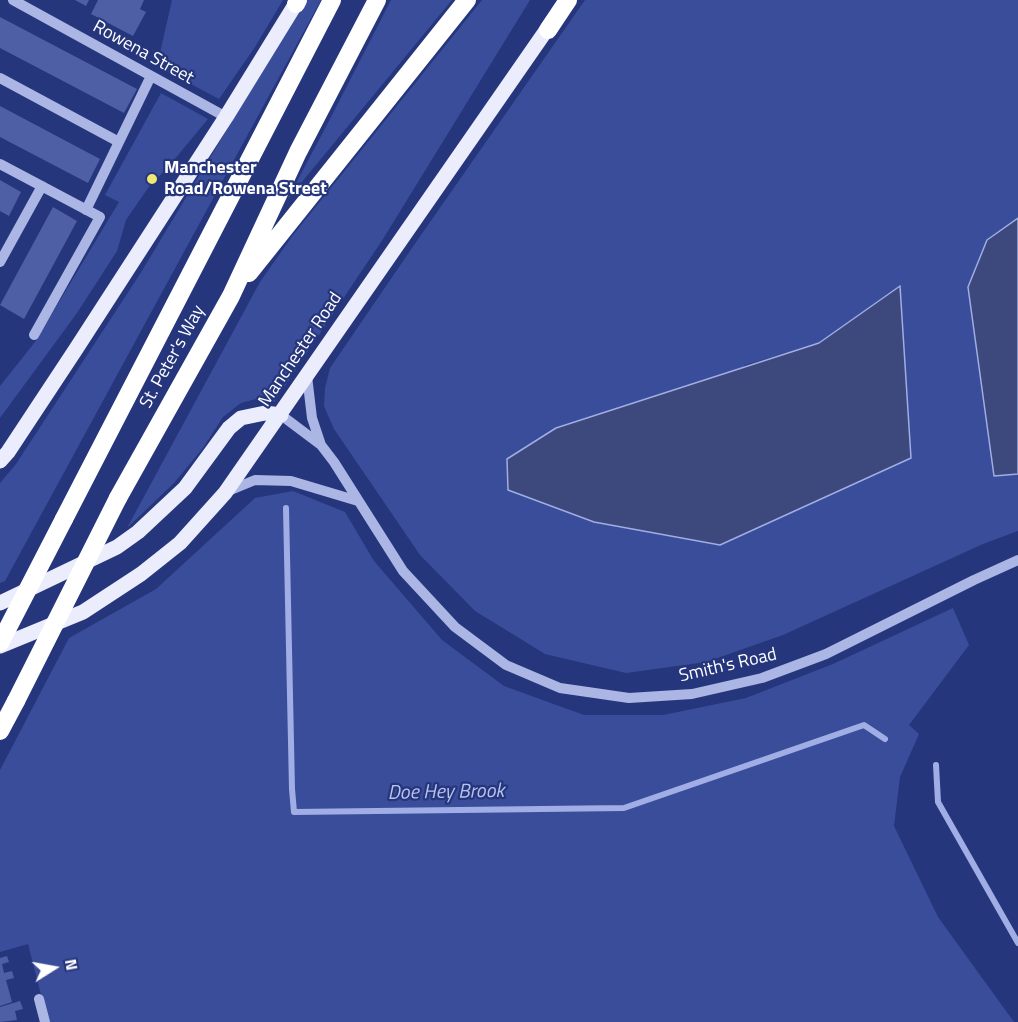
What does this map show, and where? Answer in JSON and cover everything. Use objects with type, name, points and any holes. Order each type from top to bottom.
[{"type":"highway","name":"St. Peter's Way","points":[[0,645],[332,0]]},
{"type":"highway","name":"St. Peter's Way","points":[[0,731],[118,498],[231,296],[298,152],[377,0]]},
{"type":"highway","points":[[231,296],[467,0]]},
{"type":"highway","points":[[548,30],[567,0]]},
{"type":"main road","name":"Manchester Road","points":[[0,645],[83,612],[141,574],[180,543],[225,493],[281,416],[548,30],[562,0]]},
{"type":"main road","points":[[0,461],[70,358],[226,117],[297,1]]},
{"type":"main road","points":[[0,603],[117,547],[138,532],[185,488],[229,428],[241,418],[266,413],[281,416]]},
{"type":"street","name":"Rowena Street","points":[[13,0],[226,117]]},
{"type":"street","points":[[86,210],[151,76]]},
{"type":"street","points":[[0,78],[119,142]]},
{"type":"street","points":[[0,164],[100,217],[34,335]]},
{"type":"street","points":[[0,262],[4,244],[42,186]]},
{"type":"street","name":"Smith's Road","points":[[307,376],[312,418],[321,445],[403,571],[455,627],[506,665],[560,688],[629,698],[692,694],[762,678],[826,654],[1018,560]]},
{"type":"street","name":"Smith's Road","points":[[281,416],[321,445]]},
{"type":"street","points":[[225,493],[255,480],[291,481],[358,501]]},
{"type":"street","points":[[39,999],[45,1022]]},
{"type":"shaded area","points":[[172,0],[283,0],[255,47],[219,99],[157,66]]},
{"type":"shaded area","points":[[305,0],[321,0],[5,581],[0,583],[0,483],[16,464],[140,274]]},
{"type":"shaded area","points":[[391,0],[452,0],[287,200],[329,121]]},
{"type":"shaded area","points":[[482,0],[530,0],[383,239],[274,402],[256,399],[241,403],[223,417],[203,448],[174,483],[127,528],[260,282],[293,235]]},
{"type":"shaded area","points":[[585,0],[1018,0],[1018,218],[987,240],[994,476],[1018,474],[1018,531],[983,544],[783,635],[706,662],[626,673],[545,654],[475,611],[420,555],[334,429],[324,406],[325,388],[330,368]],"holes":[[[899,287],[910,458],[720,545],[594,522],[745,365],[820,343]]]},
{"type":"shaded area","points":[[161,93],[208,119],[148,188],[126,220],[117,251],[77,313],[0,418],[0,386],[35,342],[119,202],[105,195]]},
{"type":"shaded area","points":[[1018,218],[1018,474],[994,476],[968,287],[987,240]]},
{"type":"shaded area","points":[[900,286],[911,458],[720,545],[594,522],[508,490],[507,459],[556,428],[819,343]]},
{"type":"shaded area","points":[[293,491],[345,512],[374,561],[442,640],[504,686],[584,715],[663,715],[746,698],[833,664],[953,608],[969,645],[909,725],[919,734],[900,777],[894,826],[938,917],[1014,1022],[48,1022],[28,944],[0,952],[0,770],[69,638],[156,589],[255,498]]},
{"type":"building","points":[[75,0],[89,0],[86,6]]},
{"type":"building","points":[[98,0],[144,0],[140,9],[146,12],[133,36],[91,14]]},
{"type":"building","points":[[0,17],[137,89],[124,113],[0,48]]},
{"type":"building","points":[[0,106],[100,159],[88,183],[0,137]]},
{"type":"building","points":[[0,180],[21,192],[9,216],[0,211]]},
{"type":"building","points":[[53,207],[77,221],[24,319],[0,305]]},
{"type":"building","points":[[7,956],[9,962],[2,964],[4,973],[12,971],[14,978],[6,980],[12,1002],[0,1006],[0,958]]},
{"type":"building","points":[[20,1001],[23,1009],[15,1011],[17,1020],[0,1022],[0,1007]]},
{"type":"waterway","name":"Doe Hey Brook","points":[[286,508],[294,812],[624,808],[864,725],[885,739]]},
{"type":"waterway","points":[[936,765],[938,802],[1018,943]]},
{"type":"place","name":"Manchester Road/Rowena Street","points":[[152,179]]}]
